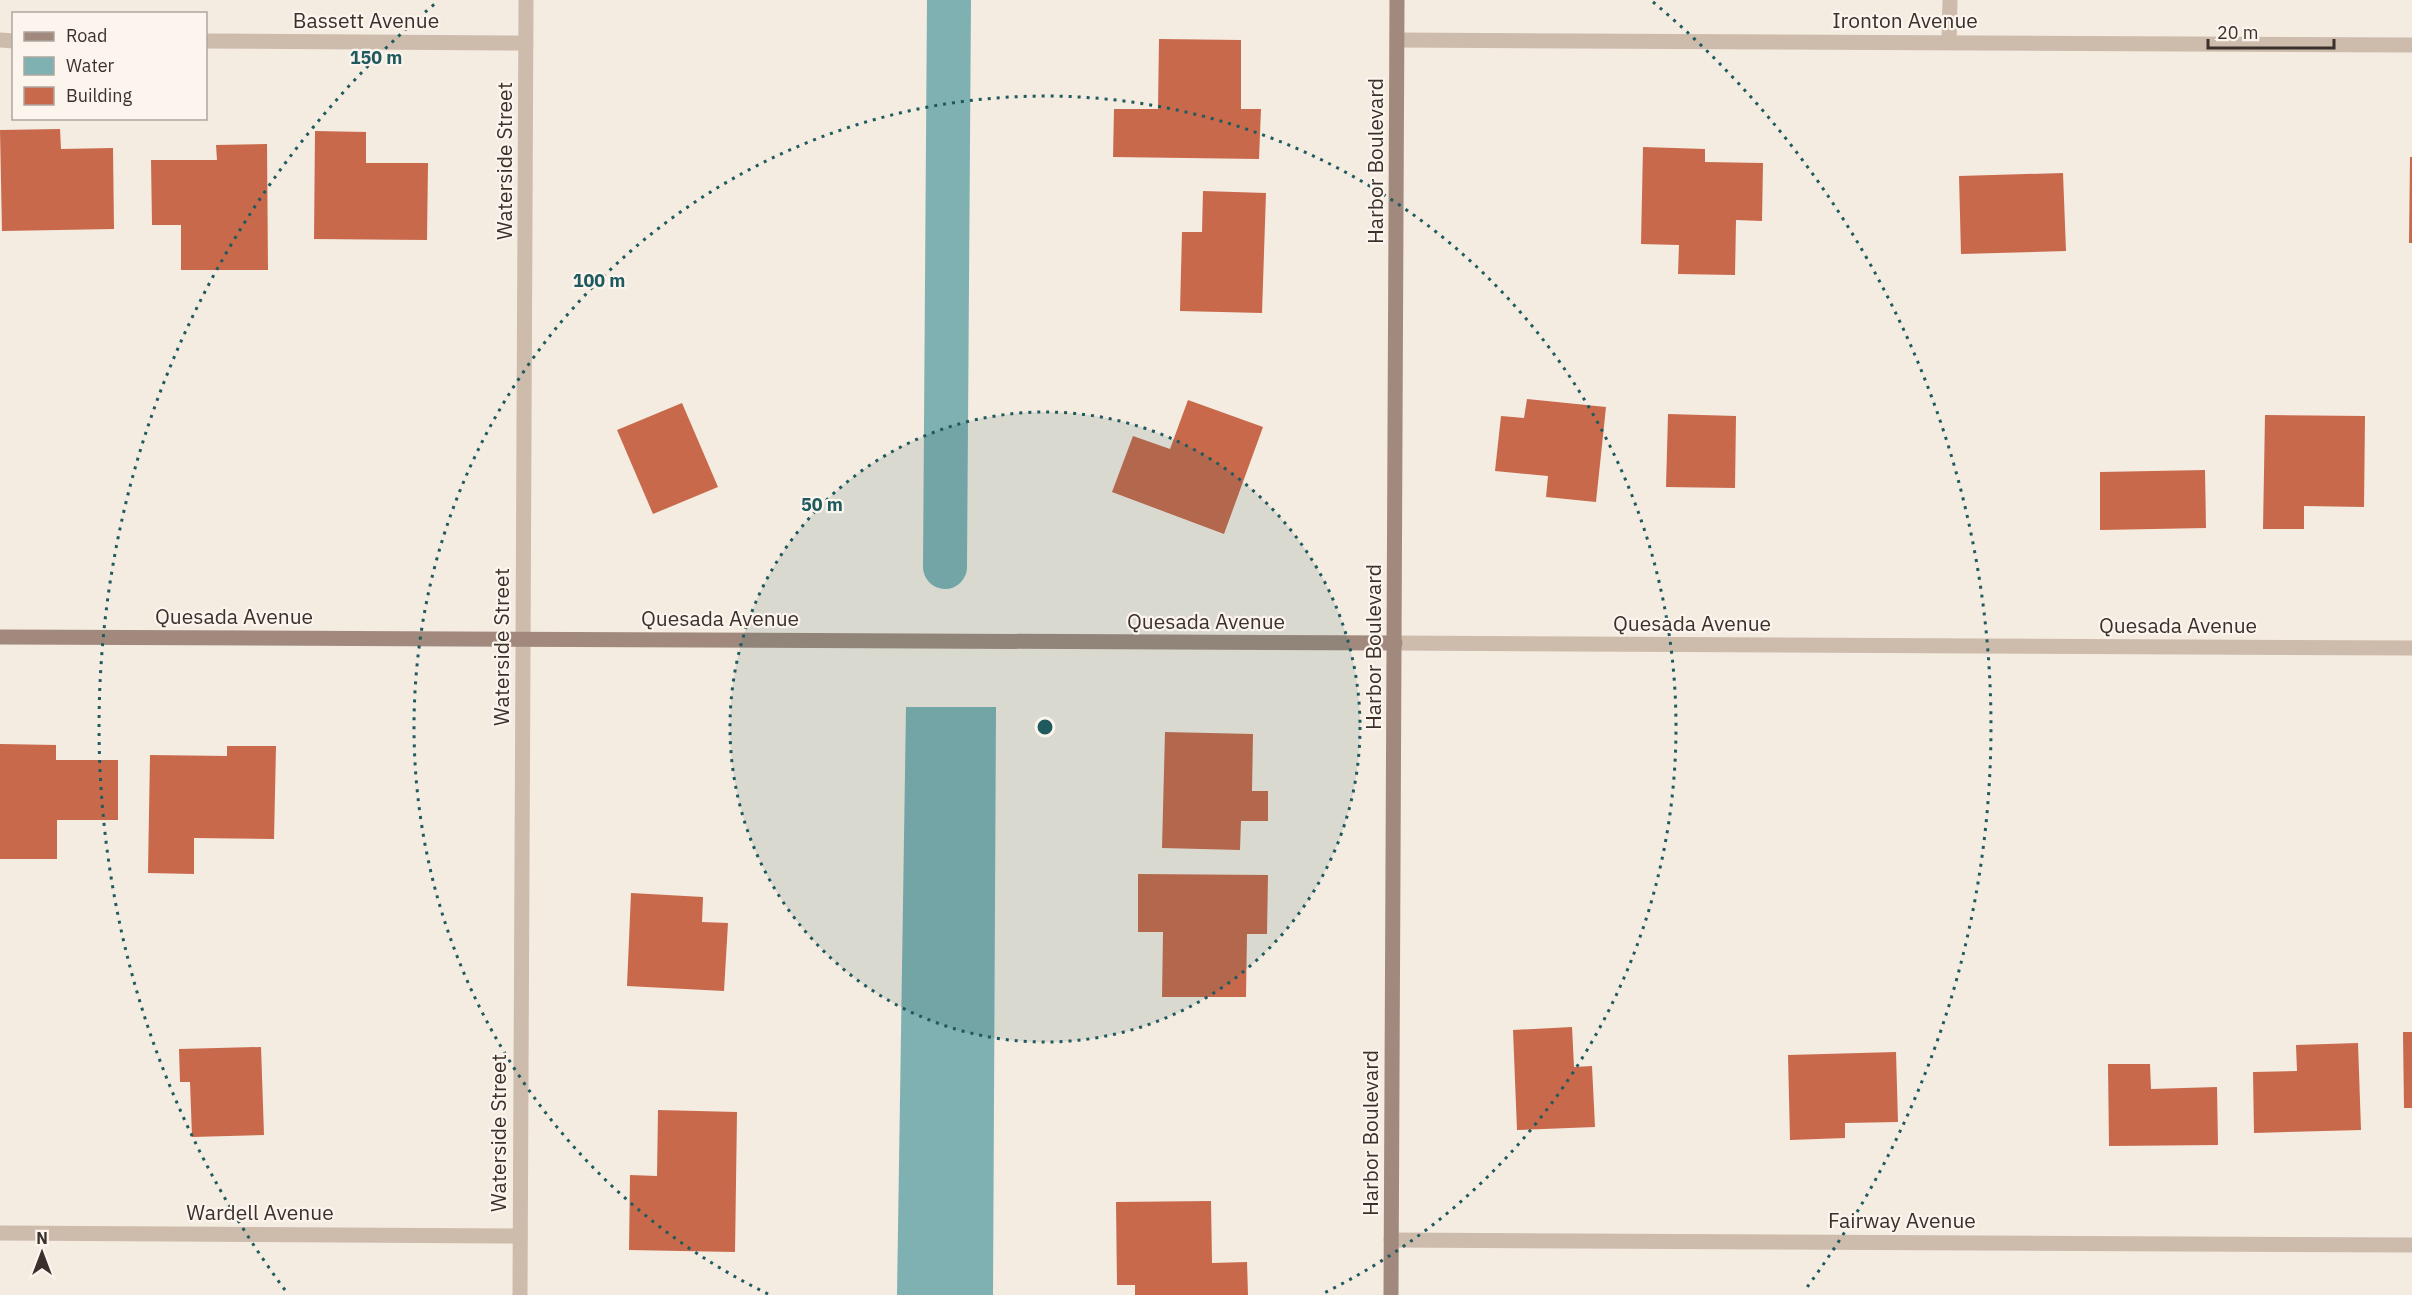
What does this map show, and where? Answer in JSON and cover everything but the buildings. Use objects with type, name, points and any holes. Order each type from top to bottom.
[{"type":"street","name":"Waterside Street","points":[[520,1295],[526,0]]},
{"type":"street","name":"Harbor Boulevard","points":[[1391,1295],[1397,0]]},
{"type":"street","points":[[1949,42],[1950,0]]},
{"type":"street","name":"Ironton Avenue","points":[[1397,39],[2412,45]]},
{"type":"street","name":"Bassett Avenue","points":[[207,41],[526,43]]},
{"type":"street","name":"Quesada Avenue","points":[[0,637],[2412,648]]},
{"type":"street","name":"Wardell Avenue","points":[[0,1233],[520,1236]]},
{"type":"street","name":"Fairway Avenue","points":[[1391,1240],[2412,1245]]},
{"type":"water","points":[[906,707],[996,707],[993,1295],[897,1295]]},
{"type":"waterway","points":[[945,567],[949,0]]}]
